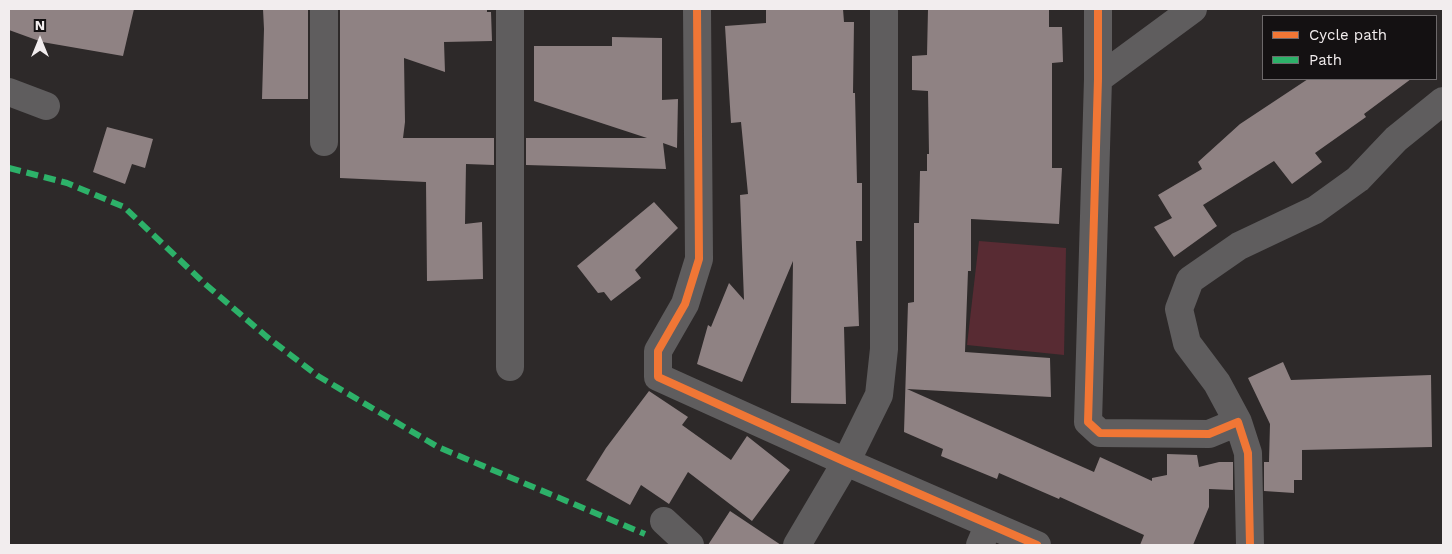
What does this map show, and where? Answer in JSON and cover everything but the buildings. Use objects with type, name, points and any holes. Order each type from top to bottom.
[{"type":"street","points":[[324,9],[324,142]]},
{"type":"street","points":[[510,9],[510,368]]},
{"type":"street","points":[[697,9],[700,259],[685,304],[658,351],[658,377],[846,462],[985,535],[1037,545]]},
{"type":"street","points":[[798,545],[846,462],[879,395],[884,349],[884,9]]},
{"type":"street","points":[[1098,9],[1098,79],[1088,422],[1100,433],[1209,434],[1238,422]]},
{"type":"street","points":[[1098,79],[1193,9]]},
{"type":"street","points":[[9,92],[46,106]]},
{"type":"street","points":[[1250,545],[1248,453],[1238,422],[1217,383],[1187,343],[1179,309],[1190,280],[1239,246],[1315,210],[1358,179],[1396,139],[1443,101]]},
{"type":"street","points":[[664,521],[690,545]]},
{"type":"shaded area","points":[[979,241],[1066,248],[1064,355],[967,345]]},
{"type":"marked path","points":[[9,168],[67,183],[124,207],[204,283],[267,337],[318,376],[438,447],[645,534]]},
{"type":"cycle path","points":[[697,9],[699,259],[685,304],[658,351],[658,377],[846,462],[1037,545]]},
{"type":"cycle path","points":[[1098,9],[1098,79],[1088,422],[1100,433],[1209,434],[1238,422],[1248,453],[1250,545]]}]
